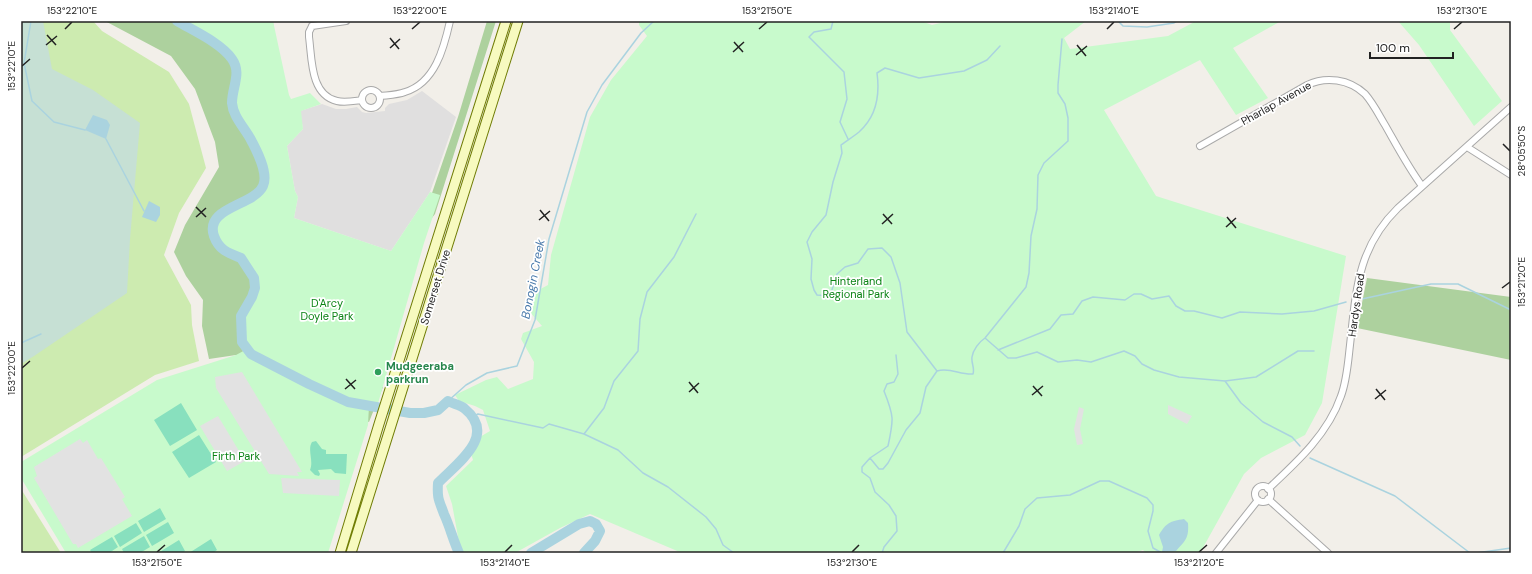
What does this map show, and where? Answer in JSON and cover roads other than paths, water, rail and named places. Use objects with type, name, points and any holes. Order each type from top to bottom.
[{"type":"main road","name":"Somerset Drive","points":[[340,553],[506,21]]},
{"type":"main road","name":"Somerset Drive","points":[[351,553],[518,21]]},
{"type":"main road","points":[[446,214],[456,217]]},
{"type":"street","points":[[346,21],[310,23],[309,37],[315,79],[320,90],[326,96],[337,101],[362,100]]},
{"type":"street","points":[[380,96],[399,94],[410,90],[432,72],[437,64],[450,21]]},
{"type":"street","name":"Pharlap Avenue","points":[[1200,146],[1307,84],[1322,80],[1337,80],[1356,87],[1366,95],[1412,173],[1422,186]]},
{"type":"street","points":[[368,89],[375,90],[380,96],[380,103],[372,108],[364,105],[362,100],[363,94],[368,89]]},
{"type":"street","name":"Hardys Road","points":[[1268,488],[1308,450],[1327,425],[1341,396],[1346,376],[1358,281],[1366,254],[1378,231],[1387,219],[1422,186],[1511,107]]},
{"type":"street","points":[[1467,146],[1511,175]]},
{"type":"street","points":[[1262,486],[1268,488],[1271,495],[1268,499],[1263,502],[1258,500],[1255,494],[1257,489],[1262,486]]},
{"type":"street","points":[[1268,499],[1328,553]]},
{"type":"street","points":[[1216,553],[1258,500]]},
{"type":"water","points":[[93,115],[107,120],[110,125],[106,139],[85,130]]},
{"type":"water","points":[[149,201],[160,207],[160,215],[156,222],[142,217]]},
{"type":"water","points":[[1184,519],[1188,523],[1188,528],[1187,536],[1184,541],[1176,551],[1162,552],[1163,547],[1159,535],[1169,523]]},
{"type":"waterway","points":[[31,21],[24,63],[32,101],[54,122],[85,130]]},
{"type":"waterway","points":[[177,21],[199,33],[221,48],[227,53],[235,64],[236,80],[232,97],[233,108],[236,117],[250,138],[263,168],[264,181],[263,186],[258,193],[223,213],[216,219],[213,226],[214,236],[218,245],[228,253],[241,258],[254,278],[255,288],[252,297],[241,316],[242,342],[251,354],[348,402],[410,413],[424,413],[438,410],[448,401],[465,409],[474,419],[477,429],[476,439],[471,449],[438,483],[438,496],[459,553]]},
{"type":"waterway","name":"Bonogin Creek","points":[[448,401],[466,385],[487,373],[517,366],[535,320],[549,239],[587,112],[602,85],[641,33],[654,21]]},
{"type":"waterway","points":[[833,21],[831,29],[814,32],[809,37],[844,72],[847,99],[840,122],[848,139]]},
{"type":"waterway","name":"Bonogin Creek","points":[[1118,21],[1123,26],[1147,27],[1174,23],[1177,21]]},
{"type":"waterway","points":[[870,458],[879,469],[883,469],[888,463],[906,430],[920,413],[926,387],[937,371],[951,370],[973,374],[974,370],[972,357],[975,349],[1026,287],[1029,273],[1031,236],[1037,209],[1038,175],[1044,163],[1068,141],[1068,118],[1065,104],[1058,93],[1062,39]]},
{"type":"waterway","points":[[937,371],[907,332],[900,283],[891,257],[882,248],[868,249],[858,263],[845,267],[837,274],[830,296],[817,295],[811,279],[812,259],[807,242],[812,232],[826,215],[833,182],[842,153],[841,145],[859,132],[865,126],[873,113],[876,105],[878,89],[877,73],[885,68],[919,78],[964,71],[987,60],[1000,46]]},
{"type":"waterway","points":[[106,139],[144,211]]},
{"type":"waterway","points":[[584,434],[604,408],[614,381],[638,351],[640,319],[647,292],[674,257],[696,214]]},
{"type":"waterway","points":[[1362,299],[1431,284],[1458,284],[1511,310]]},
{"type":"waterway","points":[[998,350],[1050,329],[1061,315],[1073,314],[1082,301],[1093,297],[1125,300],[1134,294],[1141,294],[1152,299],[1169,296],[1176,306],[1185,311],[1194,311],[1222,318],[1240,312],[1282,314],[1314,311],[1346,302]]},
{"type":"waterway","points":[[21,343],[41,334]]},
{"type":"waterway","points":[[985,338],[1008,358],[1016,358],[1037,352],[1058,362],[1077,360],[1091,362],[1124,351],[1135,356],[1142,364],[1154,370],[1179,377],[1225,381],[1256,377],[1298,351],[1314,351]]},
{"type":"waterway","points":[[882,553],[884,547],[897,531],[896,516],[889,505],[875,492],[870,478],[862,472],[862,467],[870,458],[888,446],[892,418],[890,406],[884,391],[887,384],[894,382],[898,374],[896,355]]},
{"type":"waterway","points":[[1225,381],[1241,403],[1263,422],[1292,437],[1300,446]]},
{"type":"waterway","points":[[472,417],[478,414],[543,428],[549,424],[584,434],[618,450],[643,473],[668,487],[706,517],[716,529],[723,545],[734,553]]},
{"type":"waterway","points":[[1310,458],[1395,496],[1470,553]]},
{"type":"waterway","points":[[1003,553],[1019,526],[1025,509],[1037,498],[1070,495],[1100,481],[1109,481],[1147,498],[1153,505],[1148,531],[1153,548],[1162,553]]},
{"type":"waterway","points":[[531,553],[579,524],[590,521],[596,524],[600,531],[595,541],[584,553]]},
{"type":"waterway","points":[[1476,553],[1511,548]]},
{"type":"place","name":"Mudgeeraba parkrun","points":[[378,372]]},
{"type":"park label","name":"Hinterland Regional Park","points":[[856,287]]},
{"type":"park label","name":"D'Arcy Doyle Park","points":[[327,309]]},
{"type":"park label","name":"Firth Park","points":[[236,456]]}]
